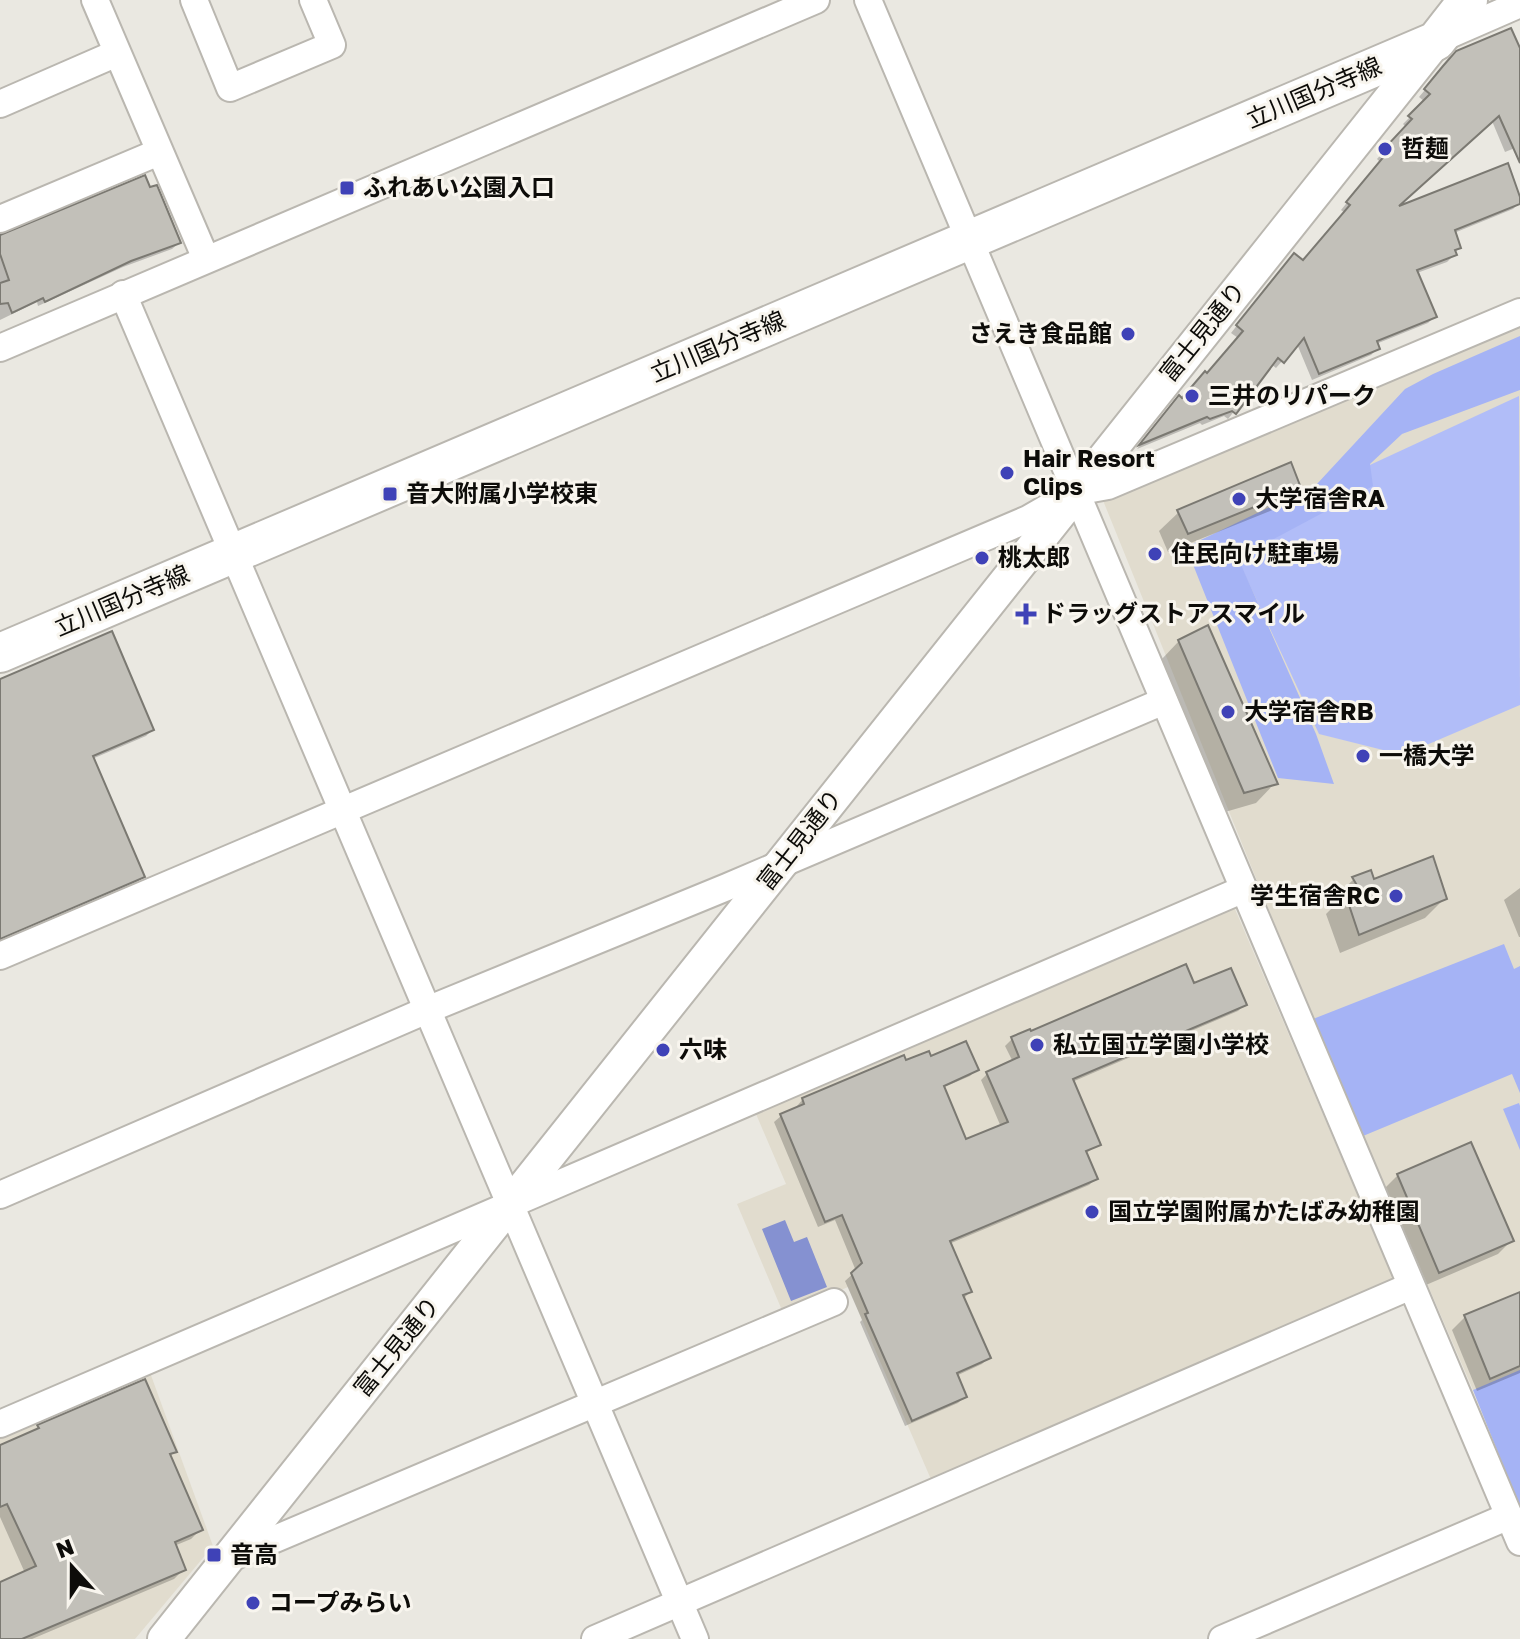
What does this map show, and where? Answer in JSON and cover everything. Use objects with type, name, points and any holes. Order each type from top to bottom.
[{"type":"main road","points":[[1436,41],[1468,0]]},
{"type":"main road","name":"立川国分寺線","points":[[0,653],[1436,41]]},
{"type":"street","points":[[194,0],[230,88],[332,45],[313,0]]},
{"type":"street","points":[[0,348],[816,0]]},
{"type":"street","points":[[868,0],[1520,1542]]},
{"type":"street","points":[[98,1],[117,53],[206,259]]},
{"type":"street","points":[[1436,41],[1520,4]]},
{"type":"street","name":"富士見通り","points":[[164,1639],[1436,41]]},
{"type":"street","points":[[0,104],[117,53]]},
{"type":"street","points":[[0,219],[159,152]]},
{"type":"street","points":[[123,294],[695,1639]]},
{"type":"street","points":[[0,956],[1028,519],[1075,492],[1108,486],[1520,312]]},
{"type":"street","points":[[0,1195],[427,1010],[1164,701]]},
{"type":"street","points":[[0,1424],[1244,889]]},
{"type":"street","points":[[595,1639],[1411,1286]]},
{"type":"street","points":[[228,1559],[834,1302]]},
{"type":"street","points":[[1222,1639],[1509,1516]]},
{"type":"shaded area","name":"一橋大学","points":[[1520,320],[1520,1508],[1473,1390],[1313,1019],[1100,493]]},
{"type":"shaded area","points":[[1520,336],[1520,390],[1402,434],[1370,464],[1373,486],[1238,558],[1316,734],[1334,784],[1278,778],[1186,547],[1316,485],[1405,389]]},
{"type":"shaded area","points":[[1519,396],[1520,705],[1403,755],[1319,734],[1225,532]]},
{"type":"shaded area","points":[[1232,902],[1396,1285],[933,1484],[848,1287],[784,1315],[737,1204],[786,1184],[753,1107]]},
{"type":"shaded area","points":[[1504,944],[1514,969],[1520,966],[1520,1093],[1512,1074],[1363,1136],[1313,1019]]},
{"type":"shaded area","points":[[1519,1103],[1520,1106],[1520,1150],[1503,1109]]},
{"type":"shaded area","points":[[785,1220],[794,1242],[807,1237],[827,1287],[791,1301],[762,1229]]},
{"type":"shaded area","points":[[148,1367],[213,1546],[135,1639],[0,1639],[0,1430]]},
{"type":"shaded area","points":[[1520,1370],[1520,1508],[1473,1390]]},
{"type":"building","points":[[1511,28],[1520,48],[1520,163],[1499,116],[1399,206],[1508,163],[1520,197],[1520,204],[1455,230],[1461,248],[1455,250],[1457,255],[1417,270],[1437,317],[1377,341],[1380,349],[1319,374],[1304,338],[1284,363],[1278,358],[1236,414],[1232,411],[1210,419],[1207,417],[1139,445],[1179,395],[1182,398],[1205,371],[1207,373],[1243,331],[1236,325],[1294,253],[1303,260],[1350,205],[1346,202],[1386,154],[1382,151],[1412,119],[1408,116],[1430,94],[1424,89],[1456,51]]},
{"type":"building","points":[[145,175],[150,187],[157,185],[181,243],[131,261],[45,302],[43,298],[12,313],[8,303],[0,304],[0,283],[9,280],[0,254],[0,235]]},
{"type":"building","name":"大学宿舎RA","points":[[1291,462],[1301,488],[1188,534],[1177,510]]},
{"type":"building","name":"大学宿舎RB","points":[[1208,625],[1278,784],[1244,793],[1178,640]]},
{"type":"building","points":[[112,631],[154,730],[93,756],[145,877],[0,939],[0,679]]},
{"type":"building","name":"学生宿舎RC","points":[[1433,856],[1447,899],[1359,935],[1345,893],[1358,887],[1352,877],[1371,870],[1374,879]]},
{"type":"building","points":[[1186,964],[1194,983],[1231,968],[1247,1005],[1073,1079],[1101,1145],[1086,1151],[1098,1179],[950,1241],[972,1292],[963,1295],[991,1358],[957,1373],[967,1397],[912,1421],[865,1314],[868,1313],[851,1273],[862,1263],[842,1215],[825,1222],[780,1114],[804,1104],[802,1098],[904,1055],[906,1060],[929,1051],[931,1056],[966,1041],[979,1070],[944,1086],[966,1139],[1008,1122],[986,1072],[1019,1057],[1011,1037]]},
{"type":"building","points":[[1471,1142],[1514,1241],[1439,1273],[1397,1174]]},
{"type":"building","points":[[1520,1292],[1520,1366],[1490,1379],[1464,1315]]},
{"type":"building","points":[[145,1379],[177,1452],[170,1454],[203,1530],[175,1542],[186,1570],[22,1639],[0,1639],[0,1582],[36,1566],[7,1504],[0,1507],[0,1445],[39,1428],[37,1425]]},
{"type":"place","name":"哲麺","points":[[1385,149]]},
{"type":"place","name":"ふれあい公園入口","points":[[347,188]]},
{"type":"place","name":"さえき食品館","points":[[1128,334]]},
{"type":"place","name":"三井のリパーク","points":[[1192,396]]},
{"type":"place","name":"Hair Resort Clips","points":[[1007,473]]},
{"type":"place","name":"音大附属小学校東","points":[[390,494]]},
{"type":"place","name":"大学宿舎RA","points":[[1239,499]]},
{"type":"place","name":"住民向け駐車場","points":[[1155,554]]},
{"type":"place","name":"桃太郎","points":[[982,558]]},
{"type":"place","name":"ドラッグストアスマイル","points":[[1026,614]]},
{"type":"place","name":"大学宿舎RB","points":[[1228,712]]},
{"type":"place","name":"一橋大学","points":[[1363,756]]},
{"type":"place","name":"学生宿舎RC","points":[[1396,896]]},
{"type":"place","name":"私立国立学園小学校","points":[[1037,1045]]},
{"type":"place","name":"六味","points":[[663,1050]]},
{"type":"place","name":"国立学園附属かたばみ幼稚園","points":[[1092,1212]]},
{"type":"place","name":"音高","points":[[214,1555]]},
{"type":"place","name":"コープみらい","points":[[253,1603]]}]
